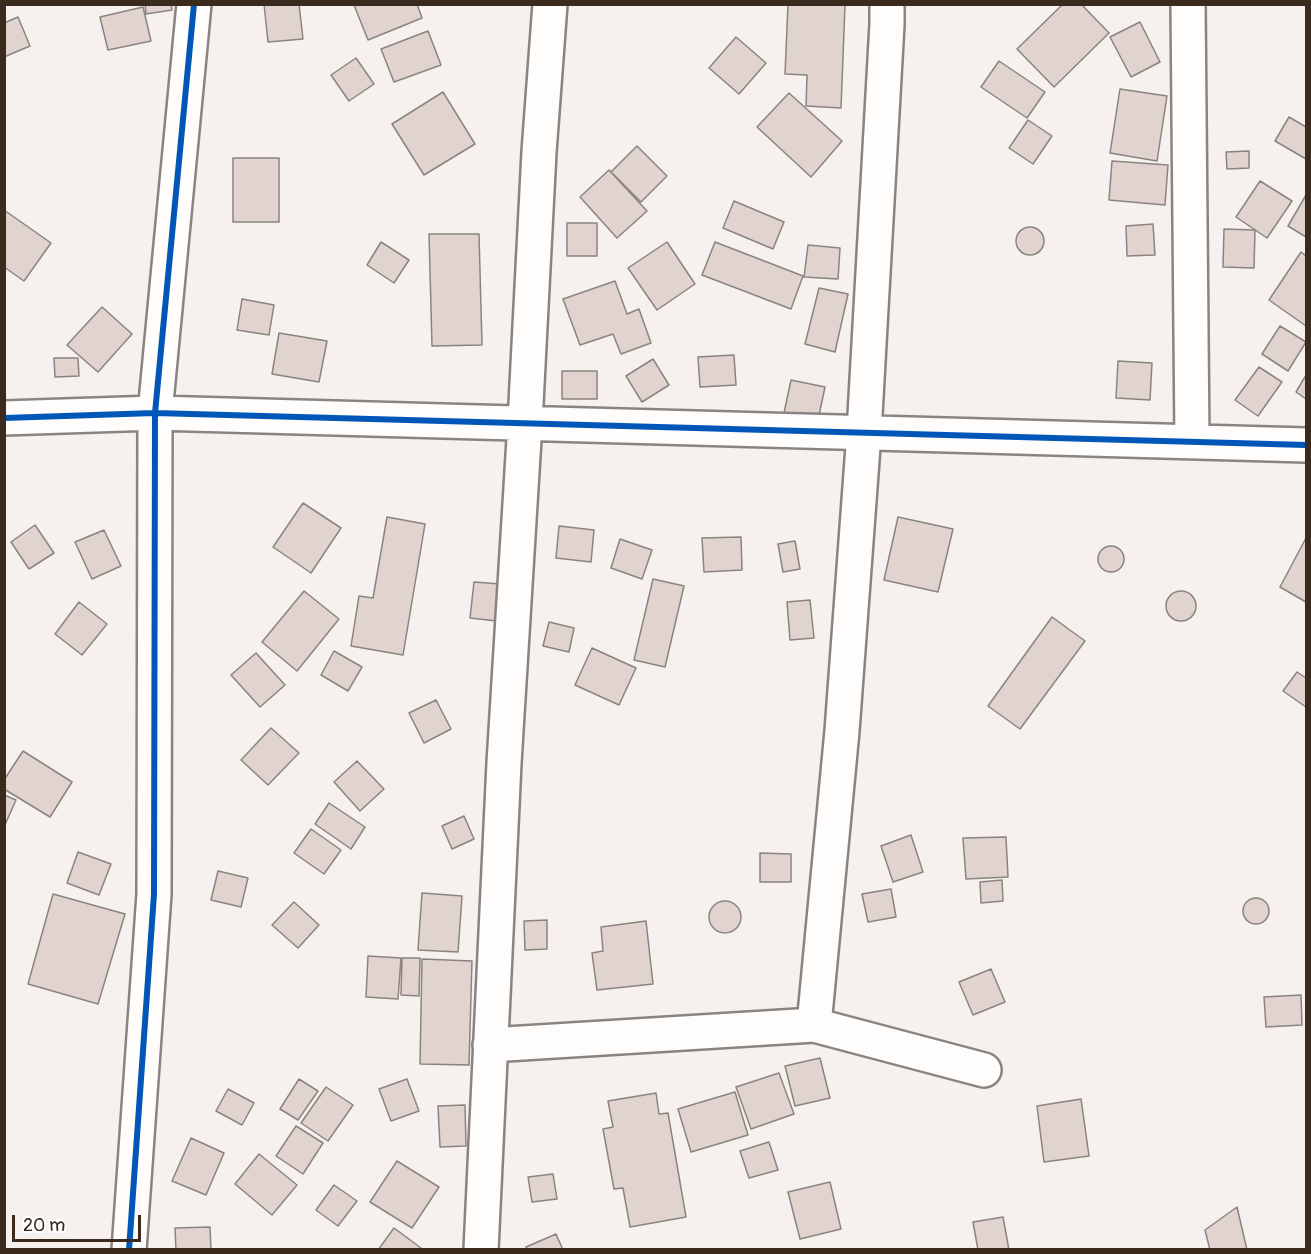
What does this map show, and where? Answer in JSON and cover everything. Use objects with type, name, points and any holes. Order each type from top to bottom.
[{"type":"street","points":[[129,1250],[154,894],[155,413],[194,4]]},
{"type":"street","points":[[481,1250],[504,763],[539,152],[550,4]]},
{"type":"street","points":[[814,1025],[842,731],[864,433],[886,4]]},
{"type":"street","points":[[1188,4],[1192,441]]},
{"type":"street","points":[[4,418],[155,413],[1306,445]]},
{"type":"street","points":[[490,1045],[814,1025],[984,1070]]},
{"type":"building","points":[[145,4],[171,4],[172,10],[146,14]]},
{"type":"building","points":[[264,4],[299,4],[303,39],[268,42]]},
{"type":"building","points":[[417,4],[422,18],[368,40],[354,5]]},
{"type":"building","points":[[788,4],[845,5],[841,108],[806,106],[807,75],[785,74]]},
{"type":"building","points":[[1063,4],[1081,4],[1109,33],[1054,87],[1017,49]]},
{"type":"building","points":[[143,7],[151,41],[108,50],[100,17]]},
{"type":"building","points":[[18,17],[30,46],[4,57],[4,23]]},
{"type":"building","points":[[1140,22],[1160,62],[1131,77],[1110,37]]},
{"type":"building","points":[[428,31],[441,65],[394,82],[381,49]]},
{"type":"building","points":[[736,37],[766,63],[739,94],[709,68]]},
{"type":"building","points":[[356,58],[374,84],[349,101],[331,75]]},
{"type":"building","points":[[999,61],[1045,92],[1027,118],[981,87]]},
{"type":"building","points":[[1120,89],[1167,96],[1157,161],[1110,153]]},
{"type":"building","points":[[443,92],[475,144],[424,175],[392,124]]},
{"type":"building","points":[[789,93],[842,141],[811,177],[757,127]]},
{"type":"building","points":[[1289,117],[1306,127],[1306,159],[1275,141]]},
{"type":"building","points":[[1028,120],[1052,136],[1033,164],[1009,148]]},
{"type":"building","points":[[637,146],[667,176],[641,202],[611,172]]},
{"type":"building","points":[[1249,151],[1249,168],[1227,169],[1226,152]]},
{"type":"building","points":[[233,158],[279,158],[279,222],[233,222]]},
{"type":"building","points":[[1112,161],[1168,165],[1165,205],[1109,200]]},
{"type":"building","points":[[609,170],[647,211],[617,238],[580,197]]},
{"type":"building","points":[[1260,181],[1292,201],[1267,238],[1236,217]]},
{"type":"building","points":[[1306,195],[1306,237],[1288,226]]},
{"type":"building","points":[[734,201],[784,222],[773,249],[723,228]]},
{"type":"building","points":[[4,210],[51,243],[24,281],[4,267]]},
{"type":"building","points":[[567,223],[597,223],[597,256],[567,256]]},
{"type":"building","points":[[1153,224],[1155,255],[1127,256],[1126,226]]},
{"type":"building","points":[[1030,227],[1040,231],[1044,241],[1040,251],[1030,255],[1020,251],[1016,241],[1020,231]]},
{"type":"building","points":[[1224,229],[1255,230],[1254,268],[1223,267]]},
{"type":"building","points":[[429,234],[479,234],[482,345],[432,346]]},
{"type":"building","points":[[381,242],[409,260],[394,283],[367,265]]},
{"type":"building","points":[[667,242],[695,284],[657,310],[628,268]]},
{"type":"building","points":[[715,242],[803,276],[791,309],[702,275]]},
{"type":"building","points":[[808,245],[840,248],[838,279],[804,277]]},
{"type":"building","points":[[1301,252],[1306,256],[1306,326],[1269,300]]},
{"type":"building","points":[[615,281],[627,314],[639,309],[651,343],[621,354],[613,334],[580,345],[563,299]]},
{"type":"building","points":[[819,288],[848,294],[835,352],[805,344]]},
{"type":"building","points":[[242,299],[274,305],[269,335],[237,330]]},
{"type":"building","points":[[102,307],[132,334],[98,372],[67,345]]},
{"type":"building","points":[[1280,326],[1306,342],[1288,371],[1262,354]]},
{"type":"building","points":[[279,333],[327,341],[319,382],[272,374]]},
{"type":"building","points":[[734,355],[736,385],[700,387],[698,357]]},
{"type":"building","points":[[54,358],[78,358],[79,376],[55,377]]},
{"type":"building","points":[[653,359],[669,385],[642,402],[626,376]]},
{"type":"building","points":[[1118,361],[1152,363],[1150,400],[1116,398]]},
{"type":"building","points":[[1259,367],[1282,382],[1258,416],[1235,400]]},
{"type":"building","points":[[562,371],[597,371],[597,399],[562,399]]},
{"type":"building","points":[[1306,375],[1306,399],[1296,392]]},
{"type":"building","points":[[791,380],[825,387],[818,420],[784,413]]},
{"type":"building","points":[[303,503],[341,528],[311,573],[273,547]]},
{"type":"building","points":[[387,517],[425,524],[403,655],[351,646],[359,596],[373,598]]},
{"type":"building","points":[[898,517],[953,529],[938,592],[884,580]]},
{"type":"building","points":[[35,525],[54,553],[29,569],[11,542]]},
{"type":"building","points":[[559,526],[594,530],[591,562],[556,558]]},
{"type":"building","points":[[104,530],[121,566],[92,579],[75,542]]},
{"type":"building","points":[[741,537],[742,570],[704,572],[702,538]]},
{"type":"building","points":[[1306,538],[1306,602],[1280,587]]},
{"type":"building","points":[[620,539],[652,550],[642,579],[611,568]]},
{"type":"building","points":[[795,541],[800,569],[783,572],[778,544]]},
{"type":"building","points":[[1111,546],[1120,550],[1124,559],[1120,568],[1111,572],[1102,568],[1098,559],[1102,550]]},
{"type":"building","points":[[653,579],[684,586],[665,667],[634,660]]},
{"type":"building","points":[[474,582],[501,584],[497,621],[470,618]]},
{"type":"building","points":[[304,591],[339,619],[297,671],[262,642]]},
{"type":"building","points":[[1181,591],[1191,596],[1196,606],[1191,616],[1181,621],[1171,616],[1166,606],[1171,596]]},
{"type":"building","points":[[810,600],[814,638],[790,640],[787,602]]},
{"type":"building","points":[[79,602],[107,624],[82,655],[55,634]]},
{"type":"building","points":[[1052,617],[1085,641],[1020,729],[988,706]]},
{"type":"building","points":[[549,622],[574,628],[569,652],[543,646]]},
{"type":"building","points":[[592,648],[636,668],[619,705],[575,685]]},
{"type":"building","points":[[334,651],[362,667],[348,691],[321,675]]},
{"type":"building","points":[[256,653],[285,685],[260,707],[231,675]]},
{"type":"building","points":[[1297,672],[1306,678],[1306,707],[1283,691]]},
{"type":"building","points":[[436,700],[451,729],[424,743],[409,713]]},
{"type":"building","points":[[271,728],[299,753],[268,785],[241,760]]},
{"type":"building","points":[[23,751],[72,782],[50,817],[4,789],[4,780]]},
{"type":"building","points":[[357,761],[384,789],[360,811],[334,782]]},
{"type":"building","points":[[4,795],[16,800],[4,827]]},
{"type":"building","points":[[329,803],[365,827],[351,849],[315,824]]},
{"type":"building","points":[[464,816],[474,839],[452,849],[442,826]]},
{"type":"building","points":[[311,829],[341,850],[324,874],[294,853]]},
{"type":"building","points":[[911,835],[923,872],[893,882],[881,846]]},
{"type":"building","points":[[1006,837],[1008,877],[966,879],[963,838]]},
{"type":"building","points":[[78,852],[111,864],[99,895],[67,883]]},
{"type":"building","points":[[760,853],[791,854],[791,882],[760,882]]},
{"type":"building","points":[[218,871],[248,878],[241,907],[211,900]]},
{"type":"building","points":[[1002,880],[1003,901],[981,903],[980,882]]},
{"type":"building","points":[[891,889],[896,917],[868,922],[862,894]]},
{"type":"building","points":[[422,893],[462,896],[458,952],[418,950]]},
{"type":"building","points":[[53,894],[125,914],[98,1004],[28,984]]},
{"type":"building","points":[[1256,898],[1265,902],[1269,911],[1265,920],[1256,924],[1247,920],[1243,911],[1247,902]]},
{"type":"building","points":[[725,901],[736,906],[741,917],[736,928],[725,933],[714,928],[709,917],[714,906]]},
{"type":"building","points":[[294,902],[319,925],[298,948],[272,925]]},
{"type":"building","points":[[547,920],[547,949],[525,950],[524,921]]},
{"type":"building","points":[[646,921],[653,984],[597,990],[592,953],[603,951],[601,927]]},
{"type":"building","points":[[368,956],[401,958],[398,999],[366,997]]},
{"type":"building","points":[[402,958],[420,958],[419,996],[401,995]]},
{"type":"building","points":[[422,959],[472,961],[469,1065],[420,1064]]},
{"type":"building","points":[[991,969],[1005,1002],[973,1015],[959,982]]},
{"type":"building","points":[[1301,995],[1302,1025],[1266,1027],[1264,997]]},
{"type":"building","points":[[820,1058],[830,1098],[795,1106],[785,1066]]},
{"type":"building","points":[[779,1073],[794,1114],[751,1129],[736,1087]]},
{"type":"building","points":[[299,1079],[318,1091],[298,1120],[280,1109]]},
{"type":"building","points":[[407,1079],[419,1111],[391,1121],[379,1089]]},
{"type":"building","points":[[326,1087],[353,1105],[328,1141],[301,1123]]},
{"type":"building","points":[[228,1089],[254,1103],[242,1125],[216,1111]]},
{"type":"building","points":[[735,1092],[748,1135],[691,1152],[678,1109]]},
{"type":"building","points":[[656,1093],[659,1114],[668,1113],[686,1217],[630,1227],[623,1188],[614,1189],[603,1129],[613,1127],[608,1101]]},
{"type":"building","points":[[1081,1099],[1089,1156],[1044,1162],[1037,1106]]},
{"type":"building","points":[[465,1105],[466,1146],[440,1147],[438,1106]]},
{"type":"building","points":[[296,1126],[323,1143],[303,1174],[276,1156]]},
{"type":"building","points":[[191,1138],[224,1153],[206,1195],[172,1181]]},
{"type":"building","points":[[769,1142],[778,1170],[749,1178],[740,1151]]},
{"type":"building","points":[[259,1154],[297,1185],[272,1215],[235,1184]]},
{"type":"building","points":[[397,1161],[439,1187],[412,1228],[370,1202]]},
{"type":"building","points":[[553,1174],[557,1199],[532,1202],[528,1177]]},
{"type":"building","points":[[830,1182],[841,1229],[800,1239],[788,1192]]},
{"type":"building","points":[[334,1185],[357,1201],[338,1226],[316,1210]]},
{"type":"building","points":[[1237,1207],[1247,1250],[1210,1250],[1205,1230]]},
{"type":"building","points":[[1003,1217],[1009,1250],[978,1250],[973,1222]]},
{"type":"building","points":[[210,1227],[211,1250],[176,1250],[175,1228]]},
{"type":"building","points":[[394,1228],[421,1248],[419,1250],[378,1250]]},
{"type":"building","points":[[556,1234],[563,1250],[528,1250],[526,1247]]},
{"type":"cycle path","points":[[129,1250],[154,894],[155,413],[194,4]]},
{"type":"cycle path","points":[[4,418],[155,413],[1306,445]]}]
